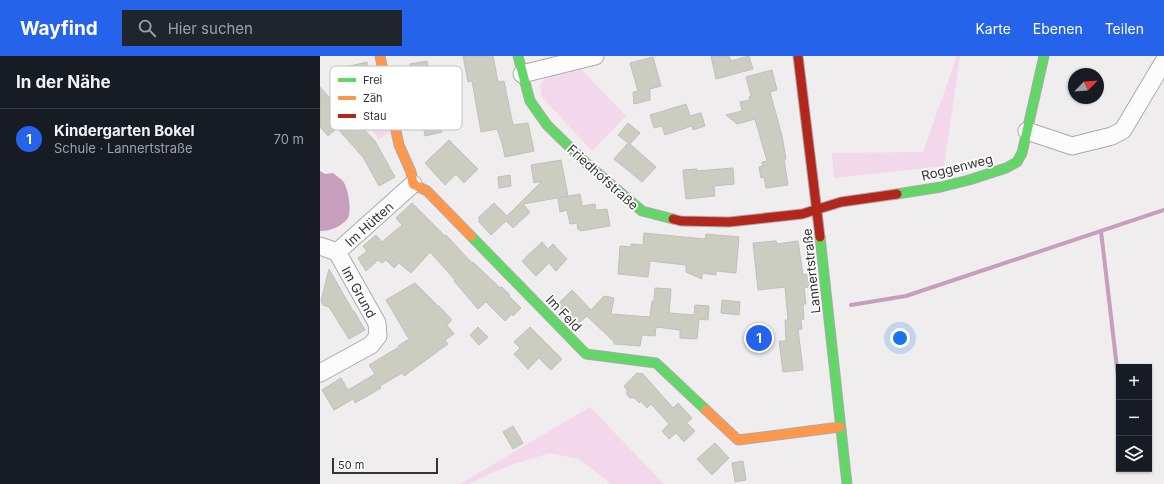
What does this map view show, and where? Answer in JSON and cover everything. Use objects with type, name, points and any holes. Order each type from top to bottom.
[{"type":"street","points":[[380,56],[382,66]]},
{"type":"street","name":"Friedhofstraße","points":[[518,56],[530,101],[547,125],[587,164],[642,211],[681,221],[729,222],[802,214],[817,209]]},
{"type":"street","points":[[522,74],[595,56]]},
{"type":"street","name":"Lannertstraße","points":[[798,56],[817,209],[847,484]]},
{"type":"street","name":"Roggenweg","points":[[817,209],[841,202],[941,187],[1006,168],[1017,162],[1022,153],[1044,56]]},
{"type":"street","points":[[1027,131],[1072,146],[1112,136],[1123,130],[1164,61]]},
{"type":"street","points":[[396,130],[399,146],[412,172],[413,184]]},
{"type":"street","name":"Im Hütten","points":[[320,246],[337,252],[413,184]]},
{"type":"street","name":"Im Feld","points":[[413,184],[427,191],[586,354],[656,363],[738,440],[840,427]]},
{"type":"street","name":"Im Grund","points":[[320,373],[371,344],[378,336],[377,324],[337,252]]},
{"type":"shaded area","points":[[957,56],[960,56],[944,166],[834,178],[832,153],[923,152]]},
{"type":"shaded area","points":[[582,70],[626,116],[592,151],[542,97],[540,86],[546,77]]},
{"type":"shaded area","points":[[371,130],[390,130],[390,132],[379,139]]},
{"type":"shaded area","points":[[320,171],[325,174],[333,173],[343,181],[348,194],[350,210],[348,218],[341,225],[324,231],[320,231]]},
{"type":"shaded area","points":[[590,407],[664,484],[611,484],[579,459],[550,453],[505,467],[468,484],[460,484]]},
{"type":"building","points":[[463,56],[493,56],[498,82],[504,81],[513,125],[528,123],[534,151],[505,157],[497,129],[481,132],[472,81],[468,82]]},
{"type":"building","points":[[711,56],[729,56],[731,61],[749,56],[753,69],[716,79]]},
{"type":"building","points":[[653,57],[661,86],[650,89],[650,100],[634,104],[633,92],[638,91],[630,63]]},
{"type":"building","points":[[427,61],[428,66],[410,66],[410,64]]},
{"type":"building","points":[[367,62],[368,66],[350,66]]},
{"type":"building","points":[[772,70],[777,90],[770,92],[782,136],[788,185],[766,188],[764,177],[761,178],[759,167],[763,166],[762,162],[767,161],[755,119],[737,124],[726,115],[742,111],[740,102],[750,100],[749,97],[751,96],[746,77]]},
{"type":"building","points":[[320,87],[330,98],[330,130],[335,130],[328,136],[320,127]]},
{"type":"building","points":[[686,104],[690,116],[701,113],[705,126],[693,130],[692,126],[665,135],[662,126],[654,128],[650,115]]},
{"type":"building","points":[[628,123],[640,133],[630,144],[656,167],[642,182],[614,159],[628,143],[618,135]]},
{"type":"building","points":[[339,130],[365,130],[375,141],[395,177],[379,186],[363,157]]},
{"type":"building","points":[[424,130],[442,130],[442,132],[425,136]]},
{"type":"building","points":[[449,140],[478,169],[464,183],[456,174],[445,185],[425,163]]},
{"type":"building","points":[[561,160],[568,196],[523,204],[530,212],[513,228],[506,221],[491,235],[479,222],[479,217],[494,203],[507,216],[542,181],[534,183],[531,165]]},
{"type":"building","points":[[733,168],[734,184],[714,186],[715,196],[686,199],[683,170],[697,169],[697,171]]},
{"type":"building","points":[[510,175],[511,186],[499,188],[498,177]]},
{"type":"building","points":[[580,194],[582,206],[595,204],[596,210],[607,209],[610,226],[580,231],[580,228],[578,230],[577,223],[570,224],[567,210],[560,212],[558,198]]},
{"type":"building","points":[[412,203],[445,236],[446,235],[472,263],[473,262],[500,288],[502,287],[510,295],[509,296],[521,308],[513,316],[512,314],[505,321],[486,302],[478,309],[430,252],[411,273],[399,263],[394,268],[386,260],[382,263],[378,260],[366,271],[358,258],[367,251],[363,246],[376,235],[382,242],[402,225],[396,218]]},
{"type":"building","points":[[644,233],[705,239],[706,234],[739,237],[736,273],[716,271],[716,275],[702,273],[702,279],[686,272],[686,265],[650,261],[648,277],[618,274],[620,246],[631,247],[631,244],[643,245]]},
{"type":"building","points":[[776,241],[777,244],[798,241],[803,275],[808,274],[809,287],[804,288],[806,304],[803,304],[804,319],[801,320],[802,329],[798,329],[803,370],[783,372],[779,341],[786,341],[785,320],[788,320],[785,287],[758,290],[753,243]]},
{"type":"building","points":[[542,242],[548,249],[553,244],[567,259],[556,271],[549,263],[536,276],[522,261]]},
{"type":"building","points":[[329,269],[365,330],[349,339],[329,307],[323,305],[321,301]]},
{"type":"building","points":[[415,283],[452,320],[447,325],[454,334],[445,340],[448,344],[404,376],[402,373],[380,386],[381,388],[355,403],[353,399],[334,410],[322,390],[341,378],[348,390],[375,374],[369,365],[399,347],[398,346],[409,339],[386,300]]},
{"type":"building","points":[[655,288],[671,289],[669,313],[694,315],[695,305],[709,306],[708,320],[699,319],[697,339],[680,338],[680,330],[656,327],[655,336],[642,335],[640,346],[614,344],[614,342],[587,316],[576,325],[557,305],[572,290],[591,310],[604,296],[614,298],[611,314],[650,317],[652,301],[654,301]]},
{"type":"building","points":[[722,300],[740,302],[739,315],[721,313]]},
{"type":"building","points":[[478,327],[488,337],[479,345],[470,335]]},
{"type":"building","points":[[530,327],[562,359],[551,370],[539,358],[528,369],[514,354],[520,348],[514,342]]},
{"type":"building","points":[[637,373],[643,374],[673,408],[678,403],[692,418],[687,423],[695,431],[684,442],[676,433],[669,439],[662,431],[669,424],[651,404],[647,408],[641,401],[639,403],[635,398],[630,398],[627,395],[627,390],[624,386]]},
{"type":"building","points":[[513,426],[523,443],[513,449],[503,432]]},
{"type":"building","points":[[715,443],[729,458],[712,475],[697,459]]},
{"type":"building","points":[[743,461],[746,480],[735,482],[732,463]]},
{"type":"waterway","points":[[851,305],[906,296],[1164,210]]},
{"type":"waterway","points":[[1101,231],[1117,364]]},
{"type":"traffic: fast","points":[[518,56],[530,101],[547,125],[587,164],[642,211],[673,219]]},
{"type":"traffic: fast","points":[[897,194],[941,187],[969,180],[1006,168],[1017,162],[1022,153],[1044,56]]},
{"type":"traffic: fast","points":[[471,236],[586,354],[656,363],[706,410]]},
{"type":"traffic: fast","points":[[820,237],[847,484]]},
{"type":"traffic: slow","points":[[380,56],[382,66]]},
{"type":"traffic: slow","points":[[396,130],[399,145],[411,172],[413,184],[427,191],[471,236]]},
{"type":"traffic: slow","points":[[706,410],[738,440],[840,427]]},
{"type":"traffic: jam","points":[[798,56],[820,237]]},
{"type":"traffic: jam","points":[[673,219],[681,221],[729,222],[802,214],[841,202],[897,194]]},
{"type":"place","name":"Kindergarten Bokel","points":[[759,338]]}]
